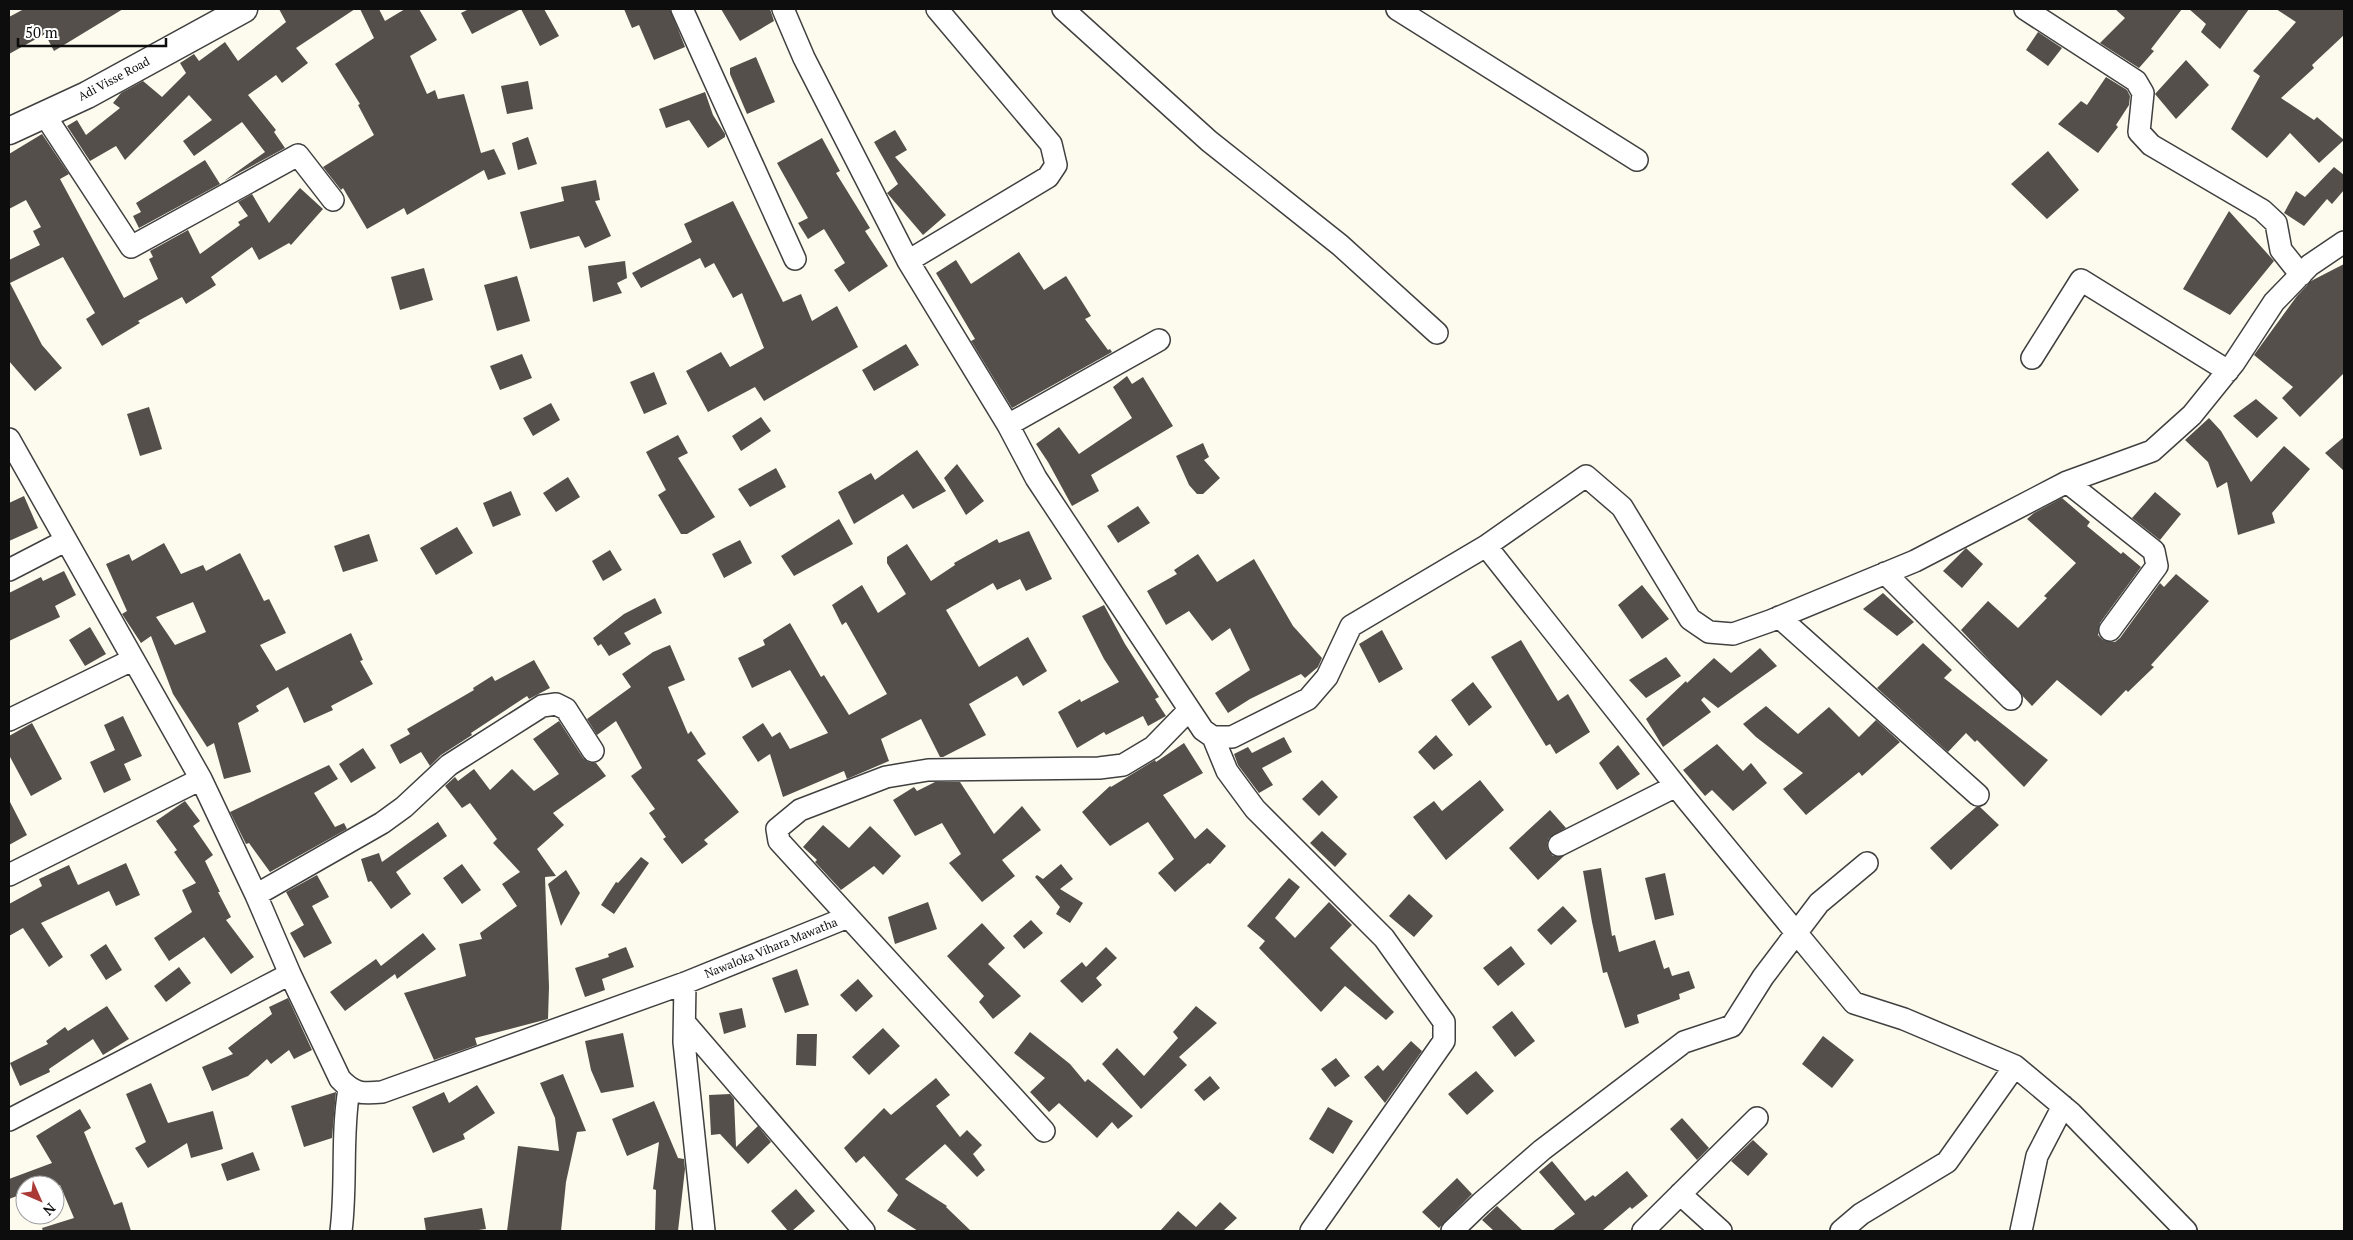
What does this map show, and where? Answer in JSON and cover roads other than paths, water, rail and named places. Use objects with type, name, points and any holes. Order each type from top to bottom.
[{"type":"street","name":"Adi Visse Road","points":[[9,131],[87,95],[244,9]]},
{"type":"street","points":[[682,9],[795,259]]},
{"type":"street","points":[[784,9],[804,58],[908,261],[1008,425],[1036,478],[1189,710],[1203,730],[1213,737],[1227,771],[1255,809],[1384,938],[1444,1022],[1444,1041],[1310,1231]]},
{"type":"street","points":[[908,261],[1048,177],[1056,165],[1051,144],[937,9]]},
{"type":"street","points":[[1064,9],[1209,141],[1340,245],[1437,333]]},
{"type":"street","points":[[1397,9],[1637,160]]},
{"type":"street","points":[[2025,9],[2136,82],[2143,93],[2139,132],[2151,145],[2262,210],[2276,223],[2281,250],[2301,275]]},
{"type":"street","points":[[44,114],[132,247],[298,155],[333,200]]},
{"type":"street","points":[[1213,737],[1232,737],[1308,699],[1327,677],[1351,626],[1486,546],[1586,476],[1622,507],[1690,620],[1709,632],[1733,634],[1779,618],[1915,561],[2067,482],[2152,451],[2192,415],[2228,371],[2274,302],[2310,266],[2344,242]]},
{"type":"street","points":[[2032,358],[2081,280],[2228,371]]},
{"type":"street","points":[[1008,425],[1159,340]]},
{"type":"street","points":[[9,439],[132,660],[201,779],[340,1079],[349,1089],[344,1118],[345,1201],[341,1231]]},
{"type":"street","points":[[2067,482],[2154,551],[2157,566],[2110,630]]},
{"type":"street","points":[[9,570],[66,541]]},
{"type":"street","points":[[1486,546],[1676,786],[1854,1002],[1904,1019],[2015,1066],[2063,1106],[2186,1231]]},
{"type":"street","points":[[1885,573],[2010,699]]},
{"type":"street","points":[[1779,618],[1978,795]]},
{"type":"street","points":[[9,720],[132,660]]},
{"type":"street","points":[[256,895],[382,823],[404,807],[450,765],[542,706],[556,704],[566,709],[593,751]]},
{"type":"street","points":[[848,917],[780,841],[777,829],[800,810],[886,777],[928,770],[1099,768],[1123,764],[1154,747],[1189,710]]},
{"type":"street","points":[[9,875],[201,779]]},
{"type":"street","points":[[1559,845],[1676,786]]},
{"type":"street","points":[[1452,1231],[1542,1150],[1684,1042],[1732,1026],[1763,976],[1819,903],[1867,863]]},
{"type":"street","name":"Nawaloka Vihara Mawatha","points":[[349,1089],[363,1094],[382,1092],[685,983],[848,917],[1044,1131]]},
{"type":"street","points":[[9,1120],[290,974]]},
{"type":"street","points":[[685,983],[684,1042],[704,1231]]},
{"type":"street","points":[[685,1023],[864,1231]]},
{"type":"street","points":[[1841,1231],[1861,1214],[1947,1162],[2015,1066]]},
{"type":"street","points":[[2021,1231],[2037,1156],[2063,1106]]},
{"type":"street","points":[[1642,1231],[1757,1118]]},
{"type":"street","points":[[1680,1194],[1721,1231]]}]
